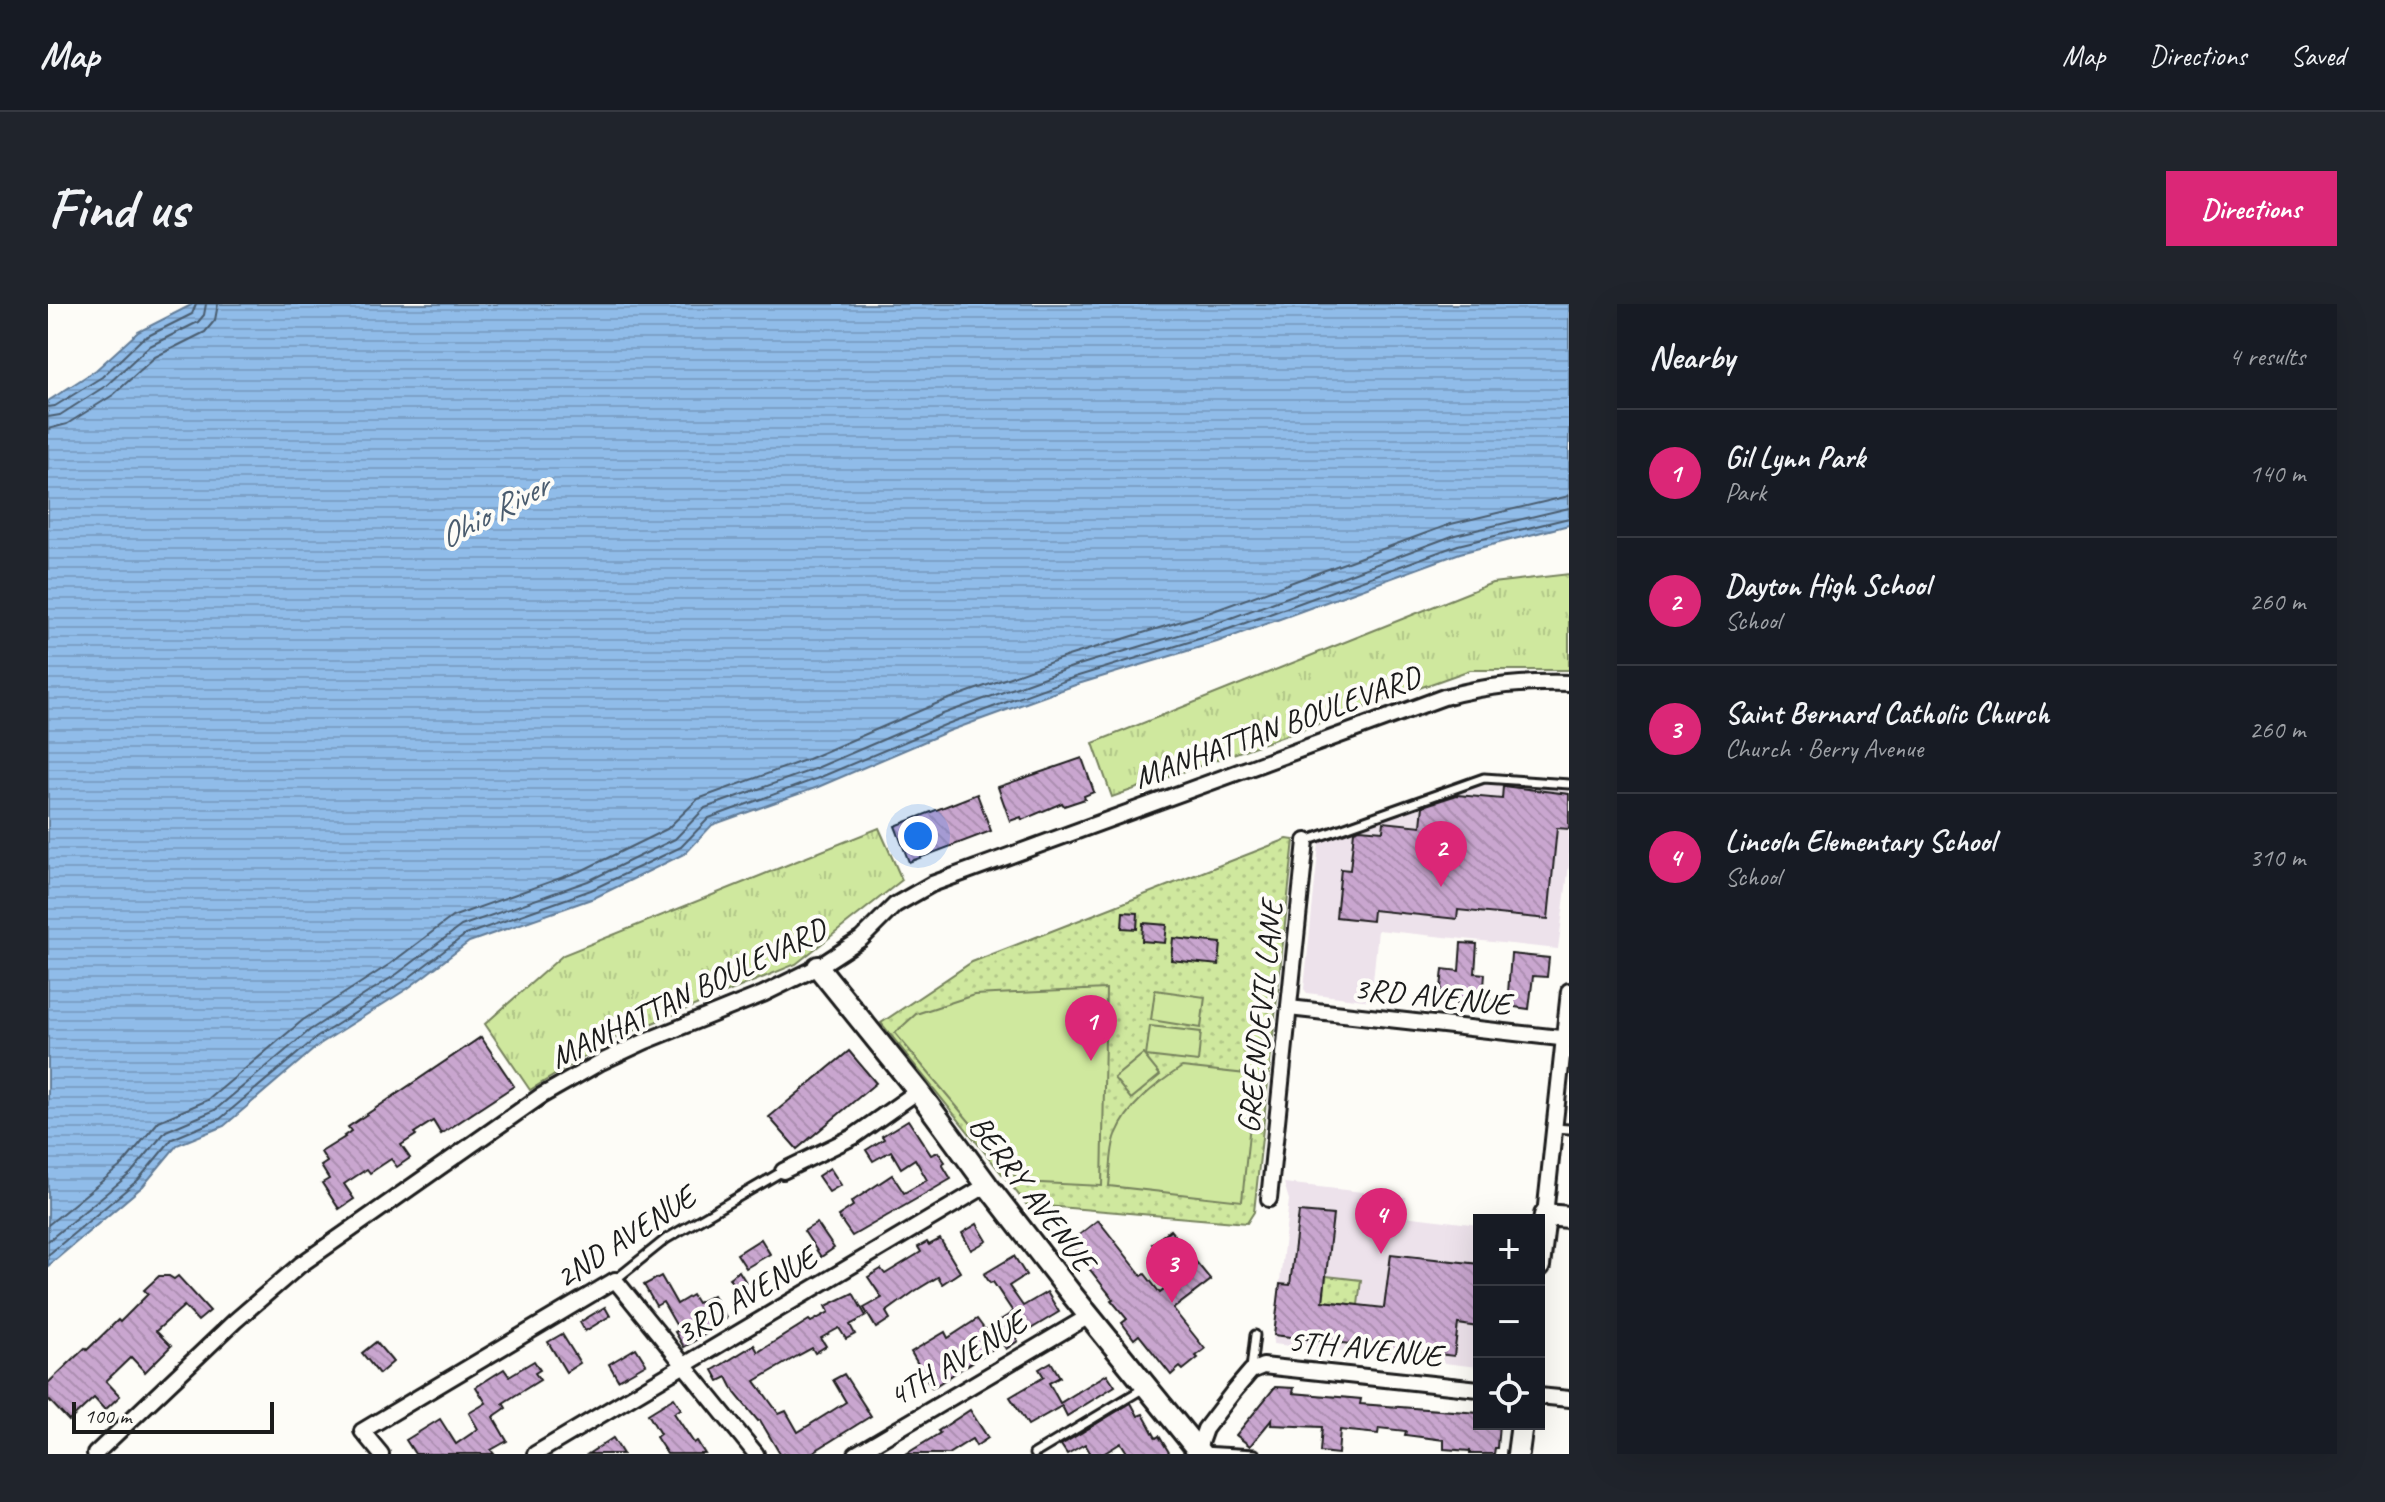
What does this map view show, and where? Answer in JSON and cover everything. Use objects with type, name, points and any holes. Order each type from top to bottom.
[{"type":"street","name":"MANHATTAN BOULEVARD","points":[[95,1454],[235,1321],[300,1265],[541,1096],[611,1057],[763,994],[818,967],[861,939],[895,905],[932,884],[1444,697],[1480,687],[1526,682],[1569,683]]},
{"type":"street","name":"GREENDEVIL LANE","points":[[1269,1199],[1306,841]]},
{"type":"street","name":"BERRY AVENUE","points":[[818,967],[1198,1453]]},
{"type":"street","points":[[1569,991],[1562,1128],[1545,1215],[1569,1217]]},
{"type":"street","name":"3RD AVENUE","points":[[1289,1008],[1566,1039]]},
{"type":"street","name":"2ND AVENUE","points":[[783,1171],[853,1137],[918,1091]]},
{"type":"street","name":"3RD AVENUE","points":[[535,1454],[987,1185]]},
{"type":"street","name":"2ND AVENUE","points":[[381,1454],[362,1431],[615,1280]]},
{"type":"street","points":[[615,1280],[756,1454]]},
{"type":"street","name":"4TH AVENUE","points":[[856,1454],[1089,1316]]},
{"type":"street","name":"5TH AVENUE","points":[[1198,1453],[1205,1429],[1251,1371],[1263,1366],[1473,1388]]},
{"type":"street","points":[[1545,1397],[1569,1399]]},
{"type":"street","points":[[1518,1454],[1521,1430]]},
{"type":"lane","points":[[1306,841],[1484,778],[1569,784]]},
{"type":"lane","name":"2ND AVENUE","points":[[615,1280],[666,1239],[783,1171]]},
{"type":"lane","points":[[1251,1371],[1255,1335]]},
{"type":"lane","points":[[1034,1454],[1146,1387]]},
{"type":"lane","points":[[1198,1453],[1211,1450],[1255,1454]]},
{"type":"shaded area","points":[[1517,781],[1569,786],[1569,865],[1558,949],[1378,930],[1371,1001],[1307,993],[1304,989],[1319,843],[1329,836],[1481,782]]},
{"type":"shaded area","points":[[1284,1183],[1406,1197],[1404,1216],[1473,1224],[1473,1366],[1273,1344],[1289,1200]]},
{"type":"green space","points":[[1569,574],[1569,670],[1470,670],[1112,797],[1093,743],[1492,583]]},
{"type":"green space","points":[[879,828],[902,880],[796,964],[616,1038],[530,1090],[485,1024],[563,955]]},
{"type":"green space","points":[[1287,839],[1294,840],[1254,1212],[1247,1223],[1046,1206],[1034,1214],[881,1023],[972,962]]},
{"type":"green space","points":[[1106,989],[1102,1186],[1020,1182],[895,1033],[916,1014],[974,995]]},
{"type":"green space","points":[[1155,990],[1205,997],[1201,1028],[1151,1020]]},
{"type":"green space","points":[[1150,1026],[1201,1032],[1198,1062],[1146,1056]]},
{"type":"green space","points":[[1143,1054],[1160,1075],[1131,1099],[1114,1078]]},
{"type":"green space","points":[[1182,1067],[1255,1075],[1242,1201],[1109,1186],[1113,1147],[1121,1124],[1143,1096]]},
{"type":"green space","points":[[1360,1199],[1389,1202],[1387,1220],[1359,1217]]},
{"type":"green space","points":[[1326,1276],[1361,1280],[1358,1305],[1323,1301]]},
{"type":"water","name":"Ohio River","points":[[193,304],[1569,304],[1569,525],[1460,553],[1217,642],[1078,684],[949,731],[818,787],[712,825],[686,853],[594,898],[469,942],[407,989],[320,1044],[224,1126],[177,1145],[143,1186],[48,1266],[48,401],[96,370],[138,332]]},
{"type":"building","points":[[1082,758],[1094,792],[1084,796],[1085,799],[1064,806],[1062,803],[1022,820],[1021,817],[1010,821],[998,787]]},
{"type":"building","points":[[1503,786],[1569,794],[1569,829],[1557,828],[1548,919],[1458,910],[1457,919],[1373,910],[1372,921],[1336,917],[1341,869],[1350,870],[1354,831],[1383,831],[1384,822],[1421,826],[1423,806],[1457,795],[1502,799]]},
{"type":"building","points":[[977,794],[991,831],[909,862],[895,826]]},
{"type":"building","points":[[1123,912],[1138,913],[1137,929],[1122,928]]},
{"type":"building","points":[[1143,923],[1167,925],[1165,943],[1142,941]]},
{"type":"building","points":[[1173,938],[1221,943],[1219,965],[1171,960]]},
{"type":"building","points":[[1461,943],[1477,944],[1475,973],[1485,974],[1483,999],[1492,1000],[1491,1012],[1469,1010],[1470,1006],[1456,1004],[1456,1000],[1440,998],[1443,969],[1459,971]]},
{"type":"building","points":[[1511,954],[1549,958],[1547,977],[1533,976],[1529,1009],[1507,1006]]},
{"type":"building","points":[[481,1037],[514,1086],[441,1134],[433,1121],[414,1133],[416,1135],[401,1145],[410,1158],[397,1167],[391,1159],[370,1173],[367,1169],[344,1184],[354,1199],[339,1209],[322,1183],[329,1179],[321,1166],[327,1162],[321,1152],[345,1137],[351,1131],[348,1127]]},
{"type":"building","points":[[849,1051],[876,1083],[797,1149],[769,1117]]},
{"type":"building","points":[[908,1120],[931,1155],[938,1152],[951,1179],[852,1236],[838,1216],[853,1206],[851,1202],[892,1175],[904,1193],[927,1180],[915,1159],[901,1168],[891,1151],[873,1161],[866,1150]]},
{"type":"building","points":[[830,1168],[841,1185],[829,1192],[818,1176]]},
{"type":"building","points":[[1299,1212],[1333,1215],[1323,1301],[1384,1308],[1391,1254],[1473,1263],[1473,1326],[1458,1324],[1454,1356],[1274,1335],[1280,1284],[1290,1285]]},
{"type":"building","points":[[1098,1220],[1142,1276],[1145,1274],[1160,1293],[1180,1277],[1152,1244],[1170,1230],[1211,1280],[1173,1309],[1205,1349],[1183,1370],[1180,1367],[1171,1375],[1139,1335],[1134,1339],[1122,1323],[1127,1319],[1069,1243]]},
{"type":"building","points":[[817,1223],[834,1248],[821,1257],[804,1231]]},
{"type":"building","points":[[977,1224],[987,1241],[971,1250],[962,1233]]},
{"type":"building","points":[[761,1239],[770,1254],[746,1268],[737,1254]]},
{"type":"building","points":[[940,1239],[960,1272],[942,1284],[938,1277],[915,1291],[886,1312],[890,1319],[876,1328],[864,1308],[882,1298],[868,1277],[881,1269],[885,1274],[921,1252],[918,1247]]},
{"type":"building","points":[[1014,1256],[1026,1275],[1009,1286],[1023,1306],[1047,1292],[1059,1312],[1016,1338],[1018,1341],[1006,1349],[1002,1343],[932,1388],[911,1352],[945,1332],[948,1338],[977,1319],[985,1330],[1013,1312],[984,1274]]},
{"type":"building","points":[[739,1271],[752,1292],[742,1298],[729,1278]]},
{"type":"building","points":[[159,1276],[174,1279],[178,1276],[210,1311],[198,1321],[184,1306],[156,1331],[171,1346],[145,1372],[131,1357],[106,1381],[120,1396],[105,1410],[94,1398],[69,1421],[48,1399],[48,1383],[118,1320],[120,1322],[148,1294],[144,1290]]},
{"type":"building","points":[[661,1276],[677,1304],[692,1295],[697,1303],[713,1295],[726,1318],[710,1326],[712,1330],[684,1347],[675,1332],[679,1330],[663,1302],[656,1306],[644,1285]]},
{"type":"building","points":[[853,1293],[866,1316],[850,1325],[855,1334],[846,1339],[839,1328],[821,1338],[826,1346],[815,1353],[812,1348],[755,1381],[779,1414],[786,1411],[798,1432],[846,1402],[833,1380],[844,1374],[871,1416],[810,1454],[780,1454],[760,1420],[735,1393],[727,1377],[719,1381],[713,1370],[754,1345],[758,1352],[809,1320],[811,1322],[829,1312],[826,1306]]},
{"type":"building","points":[[605,1307],[610,1316],[585,1331],[580,1322]]},
{"type":"building","points":[[562,1334],[580,1363],[566,1372],[548,1342]]},
{"type":"building","points":[[376,1342],[393,1362],[379,1374],[362,1353]]},
{"type":"building","points":[[636,1348],[646,1364],[618,1380],[609,1364]]},
{"type":"building","points":[[534,1361],[540,1370],[535,1373],[540,1380],[503,1403],[506,1408],[493,1417],[507,1441],[491,1450],[494,1454],[415,1454],[406,1440],[440,1419],[456,1444],[478,1429],[469,1413],[486,1403],[476,1387],[504,1369],[509,1376]]},
{"type":"building","points":[[1051,1362],[1060,1377],[1049,1383],[1060,1403],[1107,1374],[1115,1386],[1067,1416],[1062,1406],[1028,1425],[1010,1397],[1044,1377],[1039,1369]]},
{"type":"building","points":[[1275,1387],[1294,1388],[1293,1393],[1361,1399],[1360,1404],[1473,1413],[1473,1430],[1498,1430],[1494,1454],[1444,1449],[1444,1440],[1379,1428],[1378,1434],[1340,1430],[1338,1454],[1320,1452],[1322,1427],[1271,1425],[1272,1419],[1250,1446],[1236,1435]]},
{"type":"building","points":[[674,1398],[681,1409],[674,1413],[705,1454],[667,1454],[656,1437],[660,1434],[648,1414]]},
{"type":"building","points":[[1131,1403],[1138,1416],[1143,1414],[1156,1438],[1159,1436],[1170,1454],[1128,1454],[1121,1443],[1103,1454],[1091,1454],[1085,1444],[1067,1454],[1061,1445]]},
{"type":"building","points":[[970,1410],[988,1438],[976,1446],[972,1439],[948,1454],[906,1454],[940,1433],[938,1431]]},
{"type":"building","points":[[613,1438],[623,1454],[588,1454]]},
{"type":"place","name":"Dayton High School","points":[[1441,887]]},
{"type":"place","name":"Gil Lynn Park","points":[[1091,1061]]},
{"type":"place","name":"Lincoln Elementary School","points":[[1381,1254]]},
{"type":"place","name":"Saint Bernard Catholic Church","points":[[1172,1303]]}]
